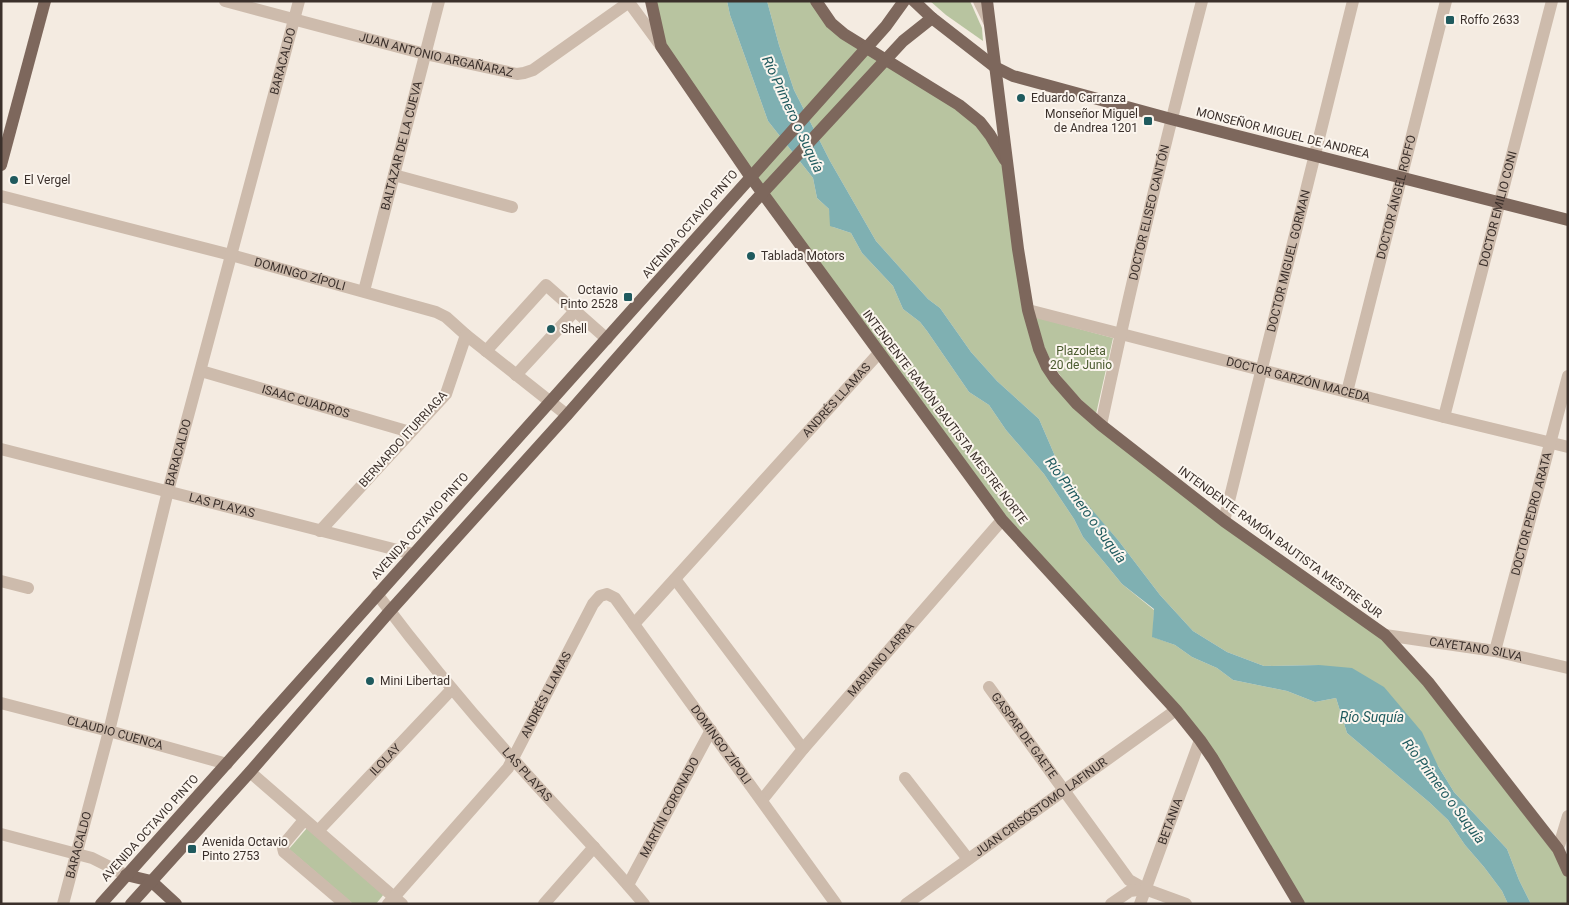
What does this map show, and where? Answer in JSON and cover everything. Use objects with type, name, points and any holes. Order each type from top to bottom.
[{"type":"main road","points":[[1,165],[45,1]]},
{"type":"main road","name":"INTENDENTE RAMÓN BAUTISTA MESTRE NORTE","points":[[651,1],[660,46],[762,193],[1002,520],[1176,710],[1200,740],[1299,904]]},
{"type":"main road","name":"INTENDENTE RAMÓN BAUTISTA MESTRE SUR","points":[[816,1],[831,23],[844,34],[959,105],[980,122],[992,138],[1008,166]]},
{"type":"main road","name":"AVENIDA OCTAVIO PINTO","points":[[101,904],[886,26],[904,1]]},
{"type":"main road","points":[[914,1],[932,18],[995,67]]},
{"type":"main road","name":"INTENDENTE RAMÓN BAUTISTA MESTRE SUR","points":[[987,1],[1018,249],[1028,310],[1039,349],[1047,368],[1077,404],[1102,425],[1224,521],[1385,635],[1428,682],[1558,849],[1568,871]]},
{"type":"main road","points":[[131,904],[250,772],[390,611],[567,415],[762,193],[903,40],[932,18]]},
{"type":"main road","name":"MONSEÑOR MIGUEL DE ANDREA","points":[[995,67],[1013,76],[1171,119],[1568,220]]},
{"type":"main road","points":[[126,875],[151,881],[176,904]]},
{"type":"street","name":"JUAN ANTONIO ARGAÑARAZ","points":[[225,1],[425,54],[517,74],[533,70],[628,2]]},
{"type":"street","name":"BARACALDO","points":[[63,904],[110,731],[168,491],[299,1]]},
{"type":"street","name":"BALTAZAR DE LA CUEVA","points":[[364,291],[439,1]]},
{"type":"street","points":[[979,1],[991,26]]},
{"type":"street","name":"DOCTOR ELISEO CANTÓN","points":[[1102,425],[1120,333],[1171,119],[1202,1]]},
{"type":"street","name":"DOCTOR MIGUEL GORMAN","points":[[1224,521],[1353,1]]},
{"type":"street","name":"DOCTOR ÁNGEL ROFFO","points":[[1348,392],[1446,1]]},
{"type":"street","name":"DOCTOR EMILIO CONI","points":[[1444,417],[1552,1]]},
{"type":"street","points":[[628,2],[660,46]]},
{"type":"street","points":[[394,175],[512,207]]},
{"type":"street","name":"DOMINGO ZÍPOLI","points":[[1,196],[231,255],[436,312],[446,317],[466,336],[567,415]]},
{"type":"street","points":[[486,351],[546,285],[607,339]]},
{"type":"street","name":"DOCTOR GARZÓN MACEDA","points":[[1028,310],[1568,447]]},
{"type":"street","points":[[516,375],[575,311]]},
{"type":"street","name":"BERNARDO ITURRIAGA","points":[[320,531],[446,394],[466,336]]},
{"type":"street","name":"ANDRÉS LLAMAS","points":[[634,624],[879,353]]},
{"type":"street","name":"ISAAC CUADROS","points":[[201,371],[410,432]]},
{"type":"street","name":"DOCTOR PEDRO ARATA","points":[[1494,651],[1568,376]]},
{"type":"street","name":"LAS PLAYAS","points":[[1,449],[413,554]]},
{"type":"street","name":"MARIANO LARRA","points":[[762,800],[803,749],[1002,520]]},
{"type":"street","points":[[675,579],[803,749]]},
{"type":"street","points":[[1,581],[28,588]]},
{"type":"street","name":"LAS PLAYAS","points":[[377,594],[452,689],[644,904]]},
{"type":"street","name":"DOMINGO ZÍPOLI","points":[[600,596],[607,594],[615,598],[836,904]]},
{"type":"street","name":"ANDRÉS LLAMAS","points":[[395,902],[504,774],[592,604],[600,596]]},
{"type":"street","name":"CAYETANO SILVA","points":[[1385,635],[1494,651],[1568,668]]},
{"type":"street","name":"GASPAR DE GAETE","points":[[989,687],[1129,880],[1145,889],[1186,904]]},
{"type":"street","name":"ILOLAY","points":[[318,832],[452,689]]},
{"type":"street","name":"CLAUDIO CUENCA","points":[[1,703],[227,764]]},
{"type":"street","name":"JUAN CRISÓSTOMO LAFINUR","points":[[906,904],[1176,710]]},
{"type":"street","name":"MARTÍN CORONADO","points":[[628,885],[711,730]]},
{"type":"street","name":"BETANIA","points":[[1140,904],[1200,740]]},
{"type":"street","points":[[250,772],[395,902]]},
{"type":"street","points":[[905,778],[968,859]]},
{"type":"street","points":[[1558,849],[1568,816]]},
{"type":"street","points":[[304,820],[284,844],[284,852],[345,904]]},
{"type":"street","points":[[1,834],[92,858],[126,875]]},
{"type":"street","points":[[544,904],[594,846]]},
{"type":"street","points":[[1111,904],[1130,891],[1145,889]]},
{"type":"green space","points":[[651,1],[727,1],[730,15],[768,121],[813,178],[817,198],[829,209],[833,227],[851,233],[862,253],[893,286],[903,309],[920,322],[969,392],[989,405],[1006,430],[1044,474],[1074,519],[1083,537],[1122,584],[1154,610],[1153,637],[1175,645],[1192,657],[1217,668],[1233,680],[1287,691],[1315,702],[1336,698],[1347,733],[1448,820],[1465,845],[1502,891],[1508,904],[1299,904],[1213,759],[1002,520],[661,46]]},
{"type":"green space","points":[[767,1],[816,1],[831,23],[959,105],[1008,166],[1039,349],[1077,404],[1385,635],[1568,871],[1568,904],[1531,904],[1507,849],[1454,792],[1438,766],[1319,665],[1264,666],[1227,652],[1193,631],[1160,595],[1118,540],[1075,491],[1058,463],[1039,419],[997,381],[971,352],[940,308],[928,299],[876,241],[830,161],[794,90]]},
{"type":"green space","points":[[930,1],[970,1],[982,28],[983,41],[946,15]]},
{"type":"green space","name":"Plazoleta 20 de Junio","points":[[1035,317],[1113,338],[1096,414],[1061,377],[1050,360]]},
{"type":"green space","points":[[307,828],[384,894],[376,904],[353,904],[289,849]]},
{"type":"water","name":"Río Suquía","points":[[727,1],[767,1],[794,90],[830,161],[876,241],[928,299],[940,308],[971,352],[997,381],[1039,419],[1058,463],[1075,490],[1118,540],[1160,595],[1193,631],[1227,652],[1264,666],[1319,665],[1352,668],[1384,687],[1422,732],[1438,766],[1454,792],[1507,849],[1531,904],[1508,904],[1502,891],[1465,845],[1448,820],[1347,733],[1336,698],[1315,702],[1287,691],[1233,680],[1217,668],[1192,657],[1175,645],[1152,637],[1154,609],[1122,584],[1083,537],[1074,519],[1044,474],[1006,430],[989,405],[969,392],[920,322],[903,309],[893,286],[862,253],[851,233],[830,226],[829,209],[817,198],[813,178],[768,121],[730,15]]},
{"type":"place","name":"Roffo 2633","points":[[1450,20]]},
{"type":"place","name":"Eduardo Carranza","points":[[1021,98]]},
{"type":"place","name":"Monseñor Miguel de Andrea 1201","points":[[1148,121]]},
{"type":"place","name":"El Vergel","points":[[14,180]]},
{"type":"place","name":"Tablada Motors","points":[[751,256]]},
{"type":"place","name":"Octavio Pinto 2528","points":[[628,297]]},
{"type":"place","name":"Shell","points":[[551,329]]},
{"type":"place","name":"Mini Libertad","points":[[370,681]]},
{"type":"place","name":"Avenida Octavio Pinto 2753","points":[[192,849]]},
{"type":"water label","name":"Río Primero o Suquía","points":[[793,114]]},
{"type":"water label","name":"Río Primero o Suquía","points":[[1086,510]]},
{"type":"water label","name":"Río Primero o Suquía","points":[[1444,791]]}]
